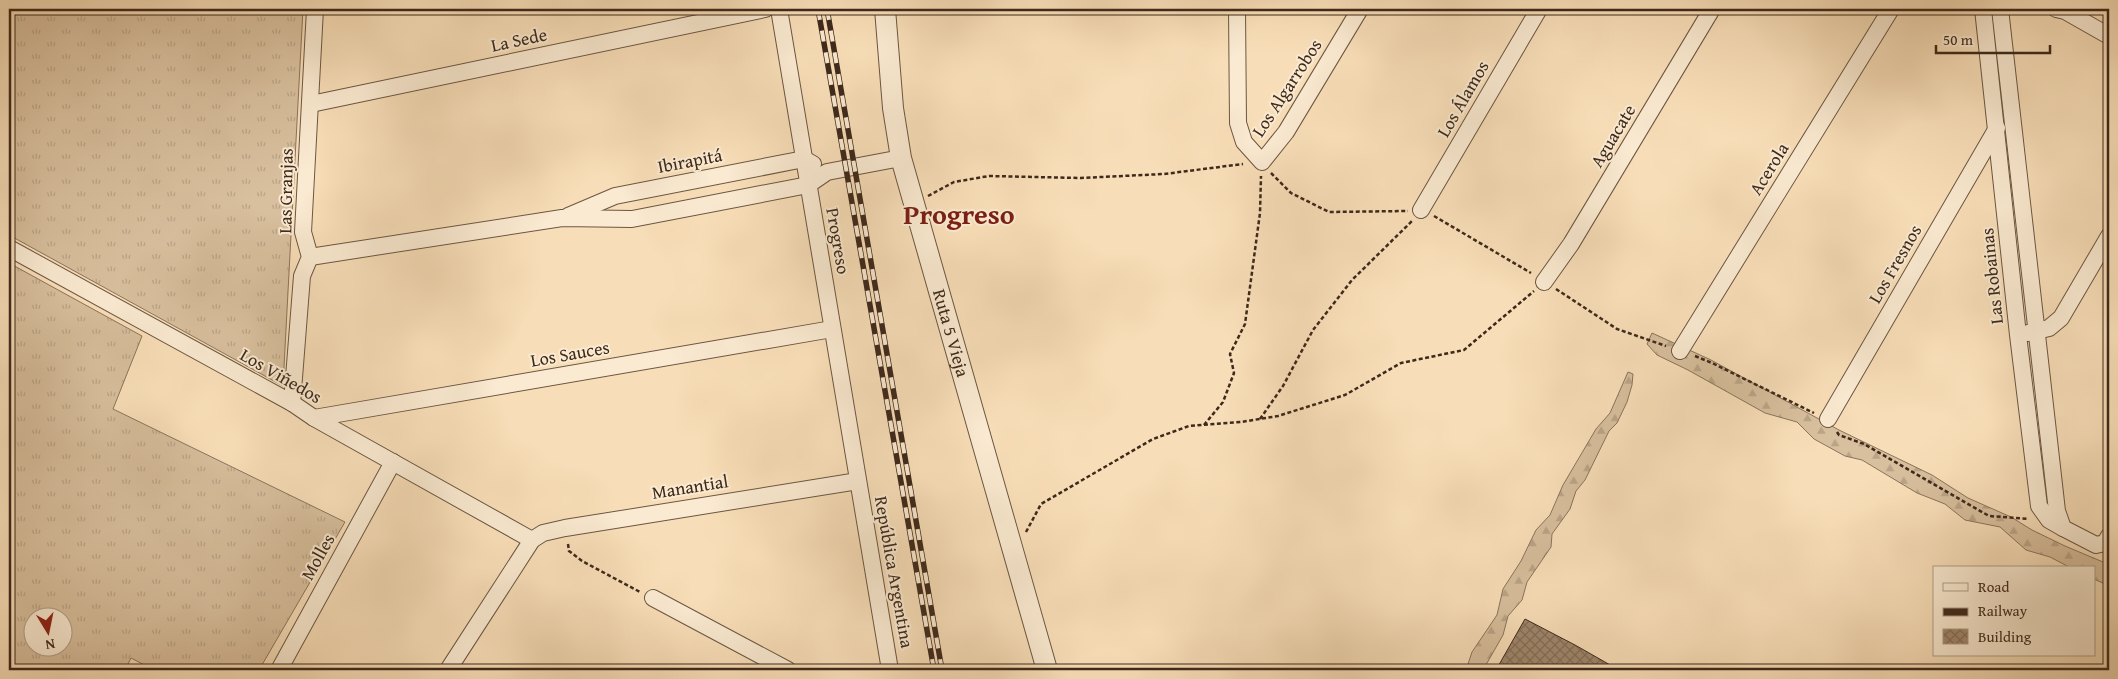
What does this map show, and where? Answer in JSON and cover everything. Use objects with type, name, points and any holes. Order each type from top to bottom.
[{"type":"street","name":"Las Granjas","points":[[310,257],[303,232],[315,9]]},
{"type":"street","name":"La Sede","points":[[311,104],[765,9]]},
{"type":"street","name":"Progreso","points":[[779,9],[858,481]]},
{"type":"street","name":"Ruta 5 Vieja","points":[[885,9],[892,108],[901,158],[1045,662]]},
{"type":"street","points":[[1237,9],[1238,123],[1244,142],[1262,162]]},
{"type":"street","name":"Los Algarrobos","points":[[1262,162],[1286,132],[1360,9]]},
{"type":"street","name":"Los Álamos","points":[[1421,210],[1539,9]]},
{"type":"street","name":"Aguacate","points":[[1544,282],[1572,244],[1712,9]]},
{"type":"street","name":"Acerola","points":[[1680,351],[1891,9]]},
{"type":"street","name":"Las Robainas","points":[[1983,9],[2018,335],[2039,506],[2056,524]]},
{"type":"street","points":[[2000,9],[2057,512],[2056,524],[2096,545],[2107,539]]},
{"type":"street","points":[[2063,10],[2109,36]]},
{"type":"street","name":"Los Fresnos","points":[[1828,419],[1996,128]]},
{"type":"street","name":"Ibirapitá","points":[[310,257],[562,218],[632,219],[808,185],[827,172],[901,158]]},
{"type":"street","points":[[804,159],[827,172]]},
{"type":"street","name":"Ibirapitá","points":[[562,218],[615,196],[804,159]]},
{"type":"street","points":[[2018,335],[2049,328],[2061,318],[2109,236]]},
{"type":"street","name":"Los Viñedos","points":[[9,248],[292,403],[314,418],[532,540]]},
{"type":"street","points":[[292,403],[302,276],[310,257]]},
{"type":"street","name":"Los Sauces","points":[[314,418],[832,329]]},
{"type":"street","name":"Molles","points":[[279,670],[393,462]]},
{"type":"street","name":"Manantial","points":[[532,540],[543,533],[565,528],[858,481]]},
{"type":"street","name":"República Argentina","points":[[858,481],[890,670]]},
{"type":"street","points":[[448,670],[532,540]]},
{"type":"street","points":[[653,598],[788,670]]},
{"type":"path","points":[[914,204],[954,182],[989,176],[1082,178],[1155,174],[1262,162]]},
{"type":"path","points":[[1262,162],[1291,193],[1329,212],[1421,210],[1442,220],[1618,329],[1712,363],[1828,419],[1840,435],[1864,444],[1990,516],[2056,524]]},
{"type":"path","points":[[1204,425],[1223,402],[1234,373],[1230,354],[1245,324],[1260,213],[1262,162]]},
{"type":"path","points":[[1260,419],[1283,386],[1319,323],[1352,280],[1421,210]]},
{"type":"path","points":[[1026,532],[1041,504],[1153,440],[1189,426],[1278,416],[1345,395],[1401,363],[1464,350],[1544,282]]},
{"type":"path","points":[[565,528],[569,551],[582,562],[653,598]]},
{"type":"green space","points":[[9,9],[303,9],[283,386],[9,235]]},
{"type":"green space","points":[[9,263],[142,336],[113,409],[345,522],[259,670],[154,670],[131,658],[125,670],[9,670]]},
{"type":"green space","points":[[1652,333],[1711,360],[1839,430],[1932,475],[1968,498],[2011,517],[2032,530],[2065,546],[2103,562],[2109,567],[2109,586],[2096,580],[2096,566],[2067,566],[2050,557],[2026,550],[2000,527],[1965,520],[1945,504],[1917,493],[1862,460],[1845,456],[1814,439],[1797,422],[1765,413],[1657,355],[1647,344]]},
{"type":"green space","points":[[1628,372],[1633,374],[1627,402],[1617,423],[1609,431],[1585,480],[1576,491],[1570,509],[1552,534],[1551,547],[1527,582],[1522,600],[1508,616],[1503,635],[1483,670],[1466,670],[1472,652],[1497,615],[1503,589],[1521,561],[1536,530],[1550,515],[1563,485],[1596,429],[1610,413]]},
{"type":"building","points":[[1525,619],[1575,645],[1619,670],[1496,670]]},
{"type":"railway","points":[[818,9],[934,670]]},
{"type":"railway","points":[[827,9],[942,670]]},
{"type":"district","name":"Progreso","points":[[959,214]]}]
